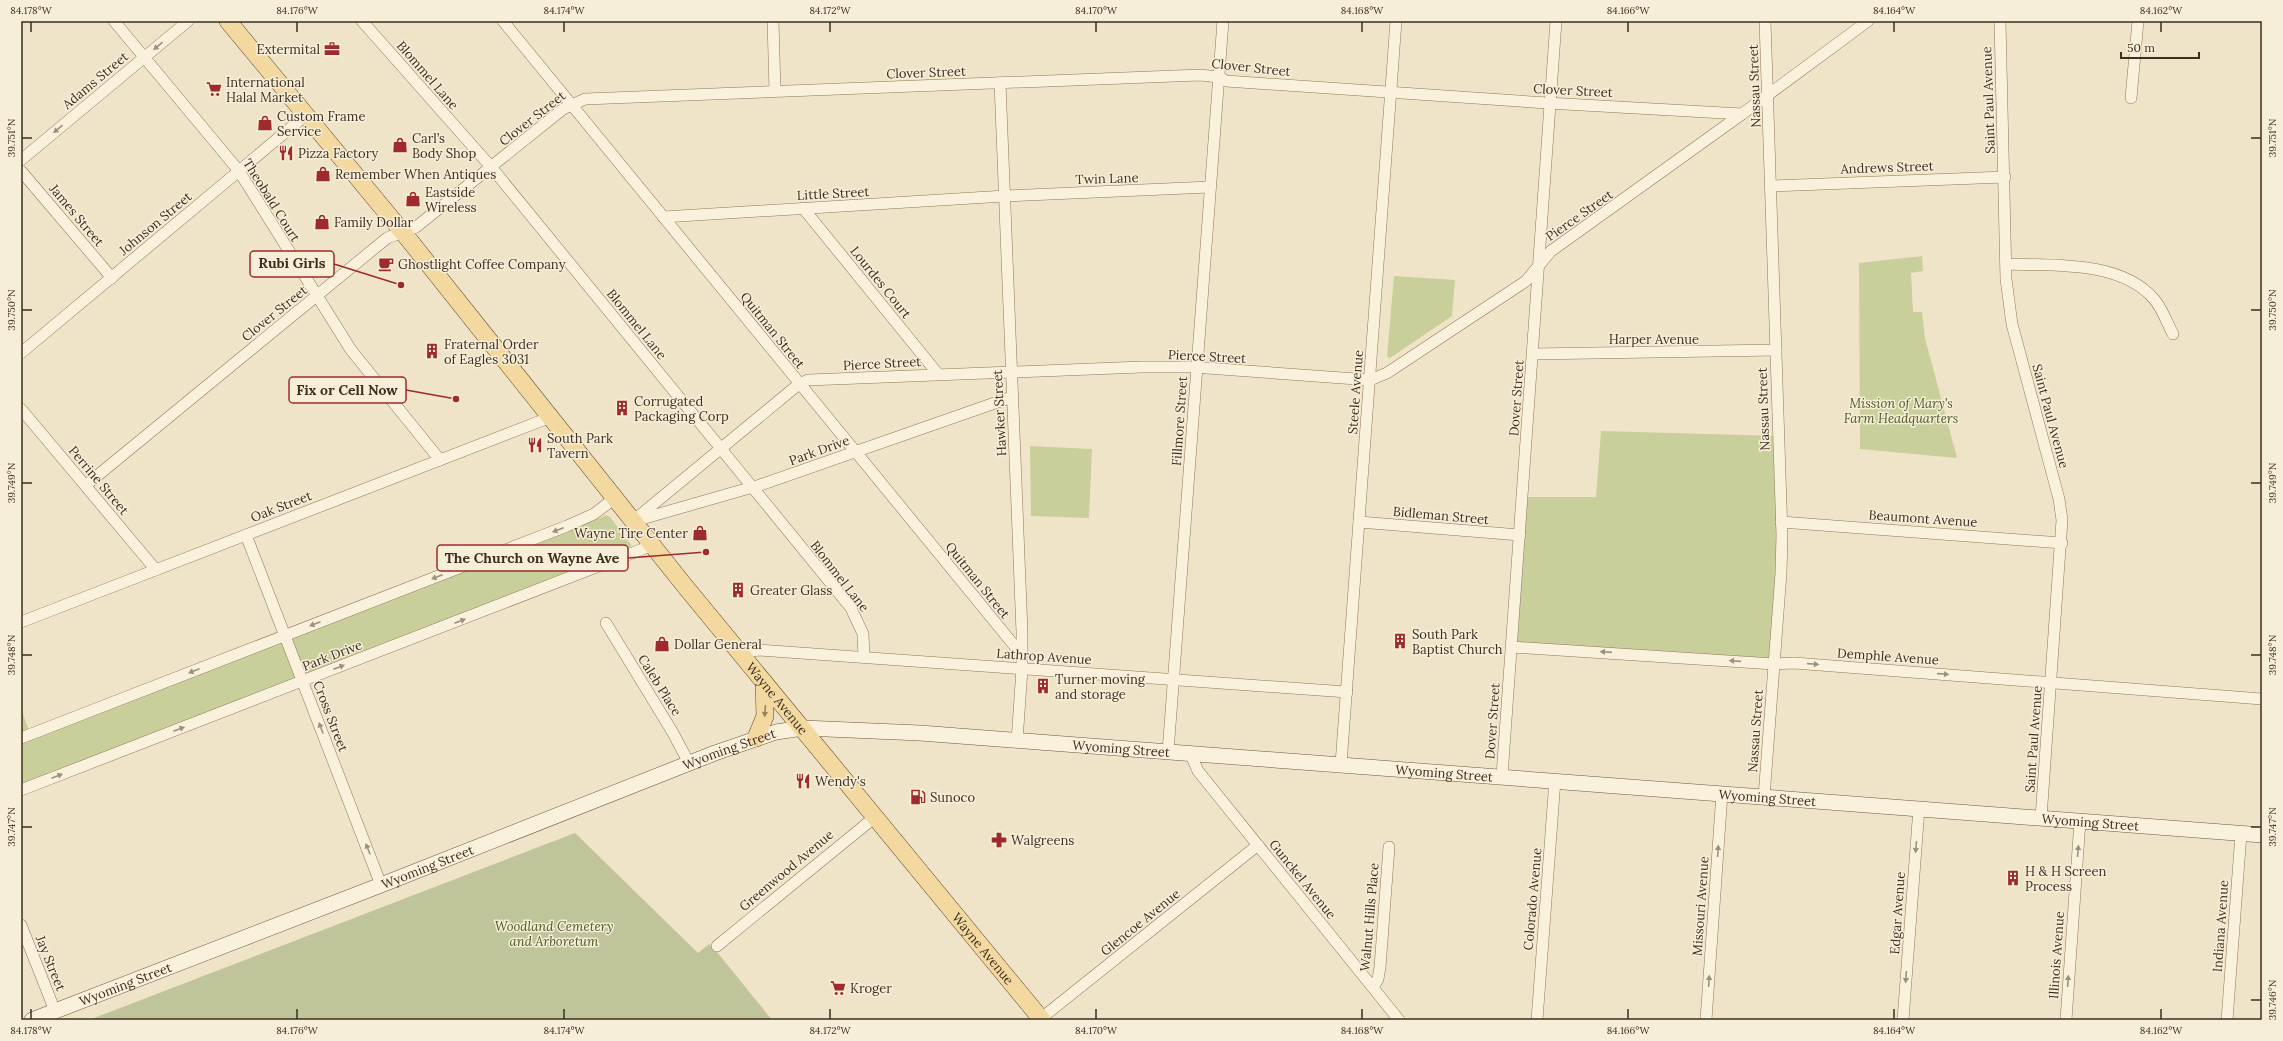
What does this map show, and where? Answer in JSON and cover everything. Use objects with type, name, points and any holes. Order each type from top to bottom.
[{"type":"main road","name":"Wayne Avenue","points":[[228,21],[402,232],[744,658],[803,728],[1040,1020]]},
{"type":"main road","points":[[756,738],[766,716],[764,682]]},
{"type":"street","name":"Theobald Court","points":[[114,21],[239,171],[351,350],[440,460]]},
{"type":"street","name":"Adams Street","points":[[21,160],[188,21]]},
{"type":"street","name":"Blommel Lane","points":[[362,21],[492,168],[851,608],[863,634],[864,657]]},
{"type":"street","name":"Quitman Street","points":[[503,21],[854,452],[1022,655]]},
{"type":"street","points":[[773,21],[774,91]]},
{"type":"street","name":"Fillmore Street","points":[[1168,752],[1223,21]]},
{"type":"street","name":"Steele Avenue","points":[[1342,764],[1396,21]]},
{"type":"street","name":"Dover Street","points":[[1502,776],[1556,21]]},
{"type":"street","name":"Nassau Street","points":[[1764,797],[1781,573],[1781,522],[1765,21]]},
{"type":"street","points":[[1742,114],[1868,21]]},
{"type":"street","name":"Saint Paul Avenue","points":[[2000,21],[2005,177],[2006,278],[2012,324],[2059,499],[2062,520],[2062,543],[2041,818]]},
{"type":"street","points":[[2131,98],[2138,21]]},
{"type":"street","name":"Clover Street","points":[[86,485],[387,238],[416,227],[570,105],[584,99],[1200,75],[1219,77],[1226,81],[1391,93],[1742,114]]},
{"type":"street","name":"Hawker Street","points":[[1000,83],[1022,655],[1017,741]]},
{"type":"street","name":"Pierce Street","points":[[634,521],[720,448],[799,384],[808,380],[1142,367],[1197,368],[1370,380],[1387,373],[1526,281],[1551,251],[1742,114]]},
{"type":"street","name":"Johnson Street","points":[[21,353],[306,115]]},
{"type":"street","name":"James Street","points":[[21,171],[112,278]]},
{"type":"street","name":"Andrews Street","points":[[1771,186],[2005,177]]},
{"type":"street","name":"Twin Lane","points":[[1004,196],[1210,187]]},
{"type":"street","name":"Little Street","points":[[663,217],[1004,196]]},
{"type":"street","name":"Lourdes Court","points":[[803,208],[938,374]]},
{"type":"street","points":[[2006,264],[2097,268],[2111,272],[2143,288],[2155,300],[2173,334]]},
{"type":"street","name":"Harper Avenue","points":[[1533,354],[1776,350]]},
{"type":"street","name":"Park Drive","points":[[634,521],[753,488],[1012,397]]},
{"type":"street","name":"Perrine Street","points":[[21,409],[156,570]]},
{"type":"street","name":"Oak Street","points":[[21,622],[551,417]]},
{"type":"street","points":[[21,738],[567,526],[594,514],[616,498]]},
{"type":"street","name":"Bidleman Street","points":[[1359,522],[1520,535]]},
{"type":"street","name":"Beaumont Avenue","points":[[1781,522],[2062,543]]},
{"type":"street","name":"Cross Street","points":[[246,535],[381,885]]},
{"type":"street","name":"Park Drive","points":[[21,790],[653,545]]},
{"type":"street","name":"Caleb Place","points":[[606,623],[673,733],[689,763]]},
{"type":"street","name":"Demphle Avenue","points":[[1512,647],[1774,664],[1794,663],[2262,699]]},
{"type":"street","name":"Lathrop Avenue","points":[[744,658],[745,652],[759,650],[1347,692]]},
{"type":"street","name":"Wyoming Street","points":[[32,1020],[381,885],[689,763],[756,738],[776,732],[803,728],[920,733],[1556,780],[2262,835]]},
{"type":"street","name":"Gunckel Avenue","points":[[1190,753],[1198,771],[1399,1020]]},
{"type":"street","name":"Colorado Avenue","points":[[1537,1020],[1556,780]]},
{"type":"street","name":"Missouri Avenue","points":[[1706,1020],[1722,793]]},
{"type":"street","name":"Edgar Avenue","points":[[1903,1020],[1919,808]]},
{"type":"street","name":"Greenwood Avenue","points":[[717,946],[875,817]]},
{"type":"street","name":"Illinois Avenue","points":[[2066,1020],[2080,821]]},
{"type":"street","name":"Indiana Avenue","points":[[2227,1020],[2241,834]]},
{"type":"street","name":"Glencoe Avenue","points":[[1040,1020],[1258,845]]},
{"type":"street","name":"Walnut Hills Place","points":[[1373,987],[1378,979],[1380,967],[1389,847]]},
{"type":"street","name":"Jay Street","points":[[21,925],[55,1011]]},
{"type":"green space","name":"Mission of Mary’s Farm Headquarters","points":[[1922,256],[1923,271],[1911,273],[1913,312],[1922,312],[1925,338],[1957,458],[1860,449],[1859,263]]},
{"type":"green space","points":[[1394,276],[1455,280],[1452,316],[1390,358],[1387,356]]},
{"type":"green space","points":[[1601,431],[1778,436],[1774,664],[1512,647],[1523,497],[1596,497]]},
{"type":"green space","points":[[1030,446],[1092,449],[1089,518],[1031,516]]},
{"type":"green space","points":[[594,514],[598,519],[606,515],[610,517],[632,546],[623,550],[621,557],[21,790],[21,708],[30,734]]},
{"type":"green space","name":"Woodland Cemetery and Arboretum","points":[[575,833],[698,953],[709,944],[772,1020],[89,1020]]},
{"type":"place","name":"Extermital","points":[[332,49]]},
{"type":"place","name":"International Halal Market","points":[[214,89]]},
{"type":"place","name":"Custom Frame Service","points":[[265,123]]},
{"type":"place","name":"Carl’s Body Shop","points":[[400,145]]},
{"type":"place","name":"Pizza Factory","points":[[286,153]]},
{"type":"place","name":"Remember When Antiques","points":[[323,174]]},
{"type":"place","name":"Eastside Wireless","points":[[413,199]]},
{"type":"place","name":"Family Dollar","points":[[322,222]]},
{"type":"place","name":"Ghostlight Coffee Company","points":[[386,264]]},
{"type":"place","name":"Rubi Girls","points":[[401,285]]},
{"type":"place","name":"Fraternal Order of Eagles 3031","points":[[432,351]]},
{"type":"place","name":"Fix or Cell Now","points":[[456,399]]},
{"type":"place","name":"Corrugated Packaging Corp","points":[[622,408]]},
{"type":"place","name":"South Park Tavern","points":[[535,445]]},
{"type":"place","name":"Wayne Tire Center","points":[[700,533]]},
{"type":"place","name":"The Church on Wayne Ave","points":[[706,552]]},
{"type":"place","name":"Greater Glass","points":[[738,590]]},
{"type":"place","name":"South Park Baptist Church","points":[[1400,641]]},
{"type":"place","name":"Dollar General","points":[[662,644]]},
{"type":"place","name":"Turner moving and storage","points":[[1043,686]]},
{"type":"place","name":"Wendy's","points":[[803,781]]},
{"type":"place","name":"Sunoco","points":[[918,797]]},
{"type":"place","name":"Walgreens","points":[[999,840]]},
{"type":"place","name":"H & H Screen Process","points":[[2013,878]]},
{"type":"place","name":"Kroger","points":[[838,988]]}]
